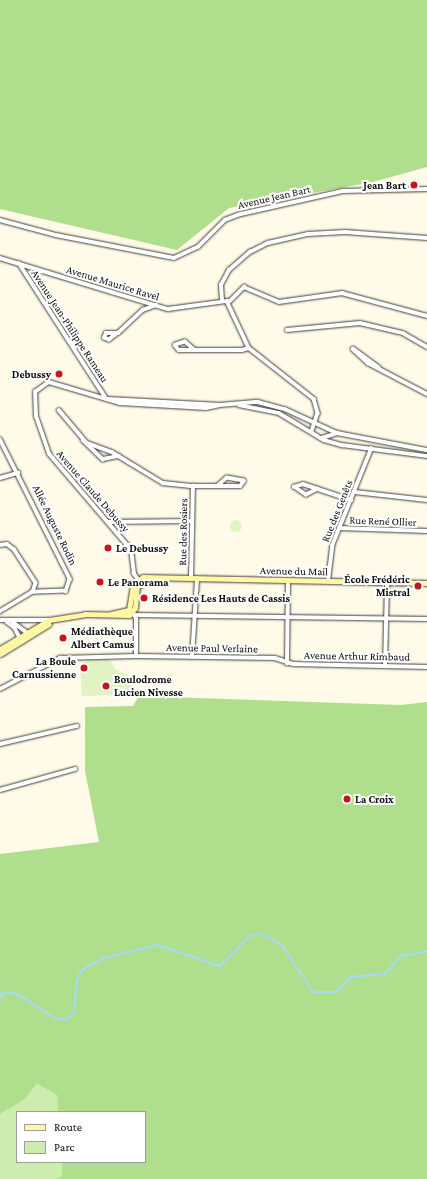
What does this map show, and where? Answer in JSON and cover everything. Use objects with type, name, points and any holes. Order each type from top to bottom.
[{"type":"main road","name":"Avenue du Mail","points":[[139,581],[160,579],[194,579],[427,583]]},
{"type":"main road","points":[[29,634],[49,620],[111,614],[123,616],[132,612],[132,588],[139,581]]},
{"type":"main road","points":[[0,650],[56,619]]},
{"type":"main road","points":[[0,654],[20,639]]},
{"type":"street","name":"Avenue Jean Bart","points":[[0,220],[56,235],[174,258],[198,247],[220,224],[241,214],[344,191],[427,189]]},
{"type":"street","points":[[312,431],[315,424],[318,407],[314,399],[249,348],[228,302],[222,300],[221,285],[229,270],[250,252],[268,243],[308,234],[345,232],[427,238]]},
{"type":"street","name":"Avenue Maurice Ravel","points":[[0,258],[168,308],[222,300]]},
{"type":"street","name":"Avenue Jean-Philippe Rameau","points":[[19,264],[107,399]]},
{"type":"street","points":[[228,302],[244,287],[280,302],[342,293],[427,316]]},
{"type":"street","points":[[141,301],[143,310]]},
{"type":"street","points":[[118,333],[143,310],[156,305]]},
{"type":"street","points":[[287,330],[360,324],[403,333],[427,347]]},
{"type":"street","points":[[194,350],[185,342],[175,345],[179,350],[194,350],[249,348]]},
{"type":"street","points":[[379,368],[357,349],[353,349],[354,353],[379,368],[427,394]]},
{"type":"street","name":"Avenue Claude Debussy","points":[[139,581],[131,550],[49,454],[33,396],[40,386],[49,382],[107,399],[220,405],[271,405],[337,433],[427,450]]},
{"type":"street","name":"Avenue Claude Debussy","points":[[232,405],[279,413],[322,438],[371,449],[427,456]]},
{"type":"street","points":[[59,410],[88,448],[103,459],[119,456]]},
{"type":"street","points":[[322,438],[337,433]]},
{"type":"street","points":[[81,438],[119,456],[163,483],[193,486],[218,486],[242,486],[244,481],[227,478],[218,486]]},
{"type":"street","name":"Allée Auguste Rodin","points":[[0,439],[70,579],[66,591],[33,592]]},
{"type":"street","name":"Rue des Genêts","points":[[328,581],[329,555],[371,449]]},
{"type":"street","points":[[0,478],[18,473]]},
{"type":"street","points":[[318,489],[306,494],[294,487],[300,484],[318,489],[351,500]]},
{"type":"street","name":"Rue des Rosiers","points":[[192,657],[194,615],[192,521],[193,486]]},
{"type":"street","points":[[355,492],[427,500]]},
{"type":"street","points":[[108,522],[192,521]]},
{"type":"street","name":"Rue René Ollier","points":[[339,528],[427,531]]},
{"type":"street","points":[[0,545],[6,544],[14,549],[36,579],[33,592],[0,612]]},
{"type":"street","points":[[287,664],[288,581]]},
{"type":"street","points":[[385,666],[387,582]]},
{"type":"street","points":[[190,611],[194,615]]},
{"type":"street","points":[[136,656],[132,612],[288,618],[427,619]]},
{"type":"street","points":[[2,620],[12,622],[49,620]]},
{"type":"street","points":[[2,620],[15,628],[20,639]]},
{"type":"street","points":[[12,622],[29,634]]},
{"type":"street","name":"Avenue Paul Verlaine","points":[[0,689],[46,663],[80,656],[275,658],[287,664]]},
{"type":"street","points":[[275,658],[287,658]]},
{"type":"street","name":"Avenue Arthur Rimbaud","points":[[287,664],[427,667]]},
{"type":"street","points":[[0,744],[77,726]]},
{"type":"street","points":[[0,790],[75,770]]},
{"type":"green space","points":[[0,0],[427,0],[427,167],[373,182],[229,208],[177,250],[0,209]]},
{"type":"green space","points":[[236,520],[240,522],[242,526],[240,530],[236,532],[232,530],[230,526],[232,522]]},
{"type":"green space","name":"Boulodrome Lucien Nivesse","points":[[94,658],[109,658],[115,669],[128,675],[134,695],[124,699],[114,695],[82,696],[80,665]]},
{"type":"green space","points":[[139,696],[401,705],[427,702],[427,1179],[55,1179],[62,1176],[62,1163],[146,1163],[146,1111],[58,1111],[57,1095],[37,1084],[24,1100],[0,1114],[0,854],[99,842],[85,771],[85,707],[133,706]]},
{"type":"green space","points":[[37,1084],[57,1095],[58,1111],[16,1111],[16,1163],[62,1163],[62,1176],[55,1179],[0,1179],[0,1114],[24,1100]]},
{"type":"waterway","points":[[0,998],[4,992],[18,994],[53,1017],[66,1020],[74,1013],[77,980],[82,970],[105,958],[158,945],[220,966],[250,936],[263,934],[282,945],[314,992],[336,992],[351,977],[385,974],[401,956],[427,951]]},
{"type":"place","name":"Jean Bart","points":[[414,185]]},
{"type":"place","name":"Debussy","points":[[59,374]]},
{"type":"place","name":"Le Debussy","points":[[108,548]]},
{"type":"place","name":"Le Panorama","points":[[100,582]]},
{"type":"place","name":"École Frédéric Mistral","points":[[418,586]]},
{"type":"place","name":"Résidence Les Hauts de Cassis","points":[[144,598]]},
{"type":"place","name":"Médiathèque Albert Camus","points":[[63,638]]},
{"type":"place","name":"La Boule Carnussienne","points":[[84,668]]},
{"type":"place","name":"Boulodrome Lucien Nivesse","points":[[106,686]]},
{"type":"place","name":"La Croix","points":[[347,799]]}]
